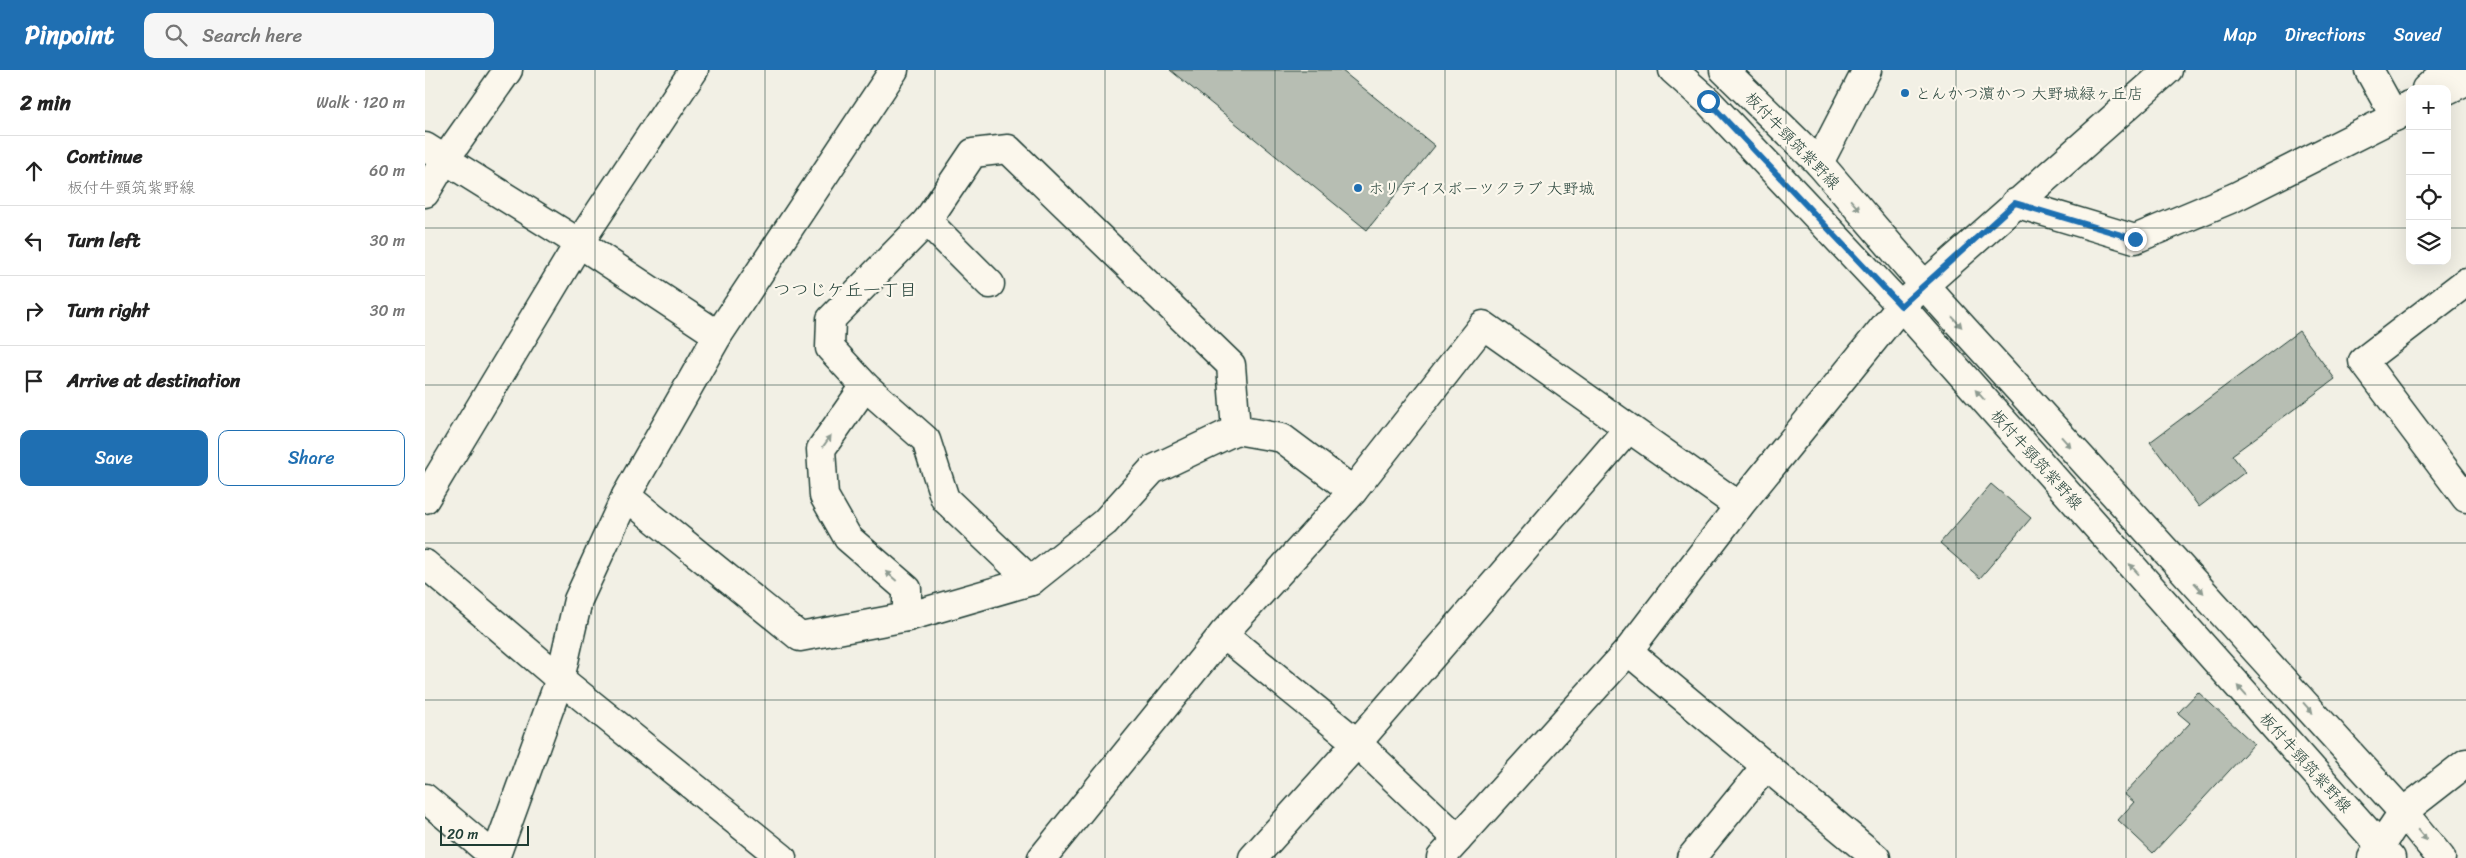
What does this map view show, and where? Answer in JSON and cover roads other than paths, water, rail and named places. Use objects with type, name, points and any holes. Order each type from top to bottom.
[{"type":"street","points":[[425,193],[436,152],[508,70]]},
{"type":"street","points":[[425,500],[579,243],[694,70]]},
{"type":"street","points":[[425,798],[495,858],[560,679],[578,600],[626,496],[718,336],[894,70]]},
{"type":"street","name":"板付牛頸筑紫野線","points":[[1673,70],[1708,101],[1901,306],[2381,854]]},
{"type":"street","name":"板付牛頸筑紫野線","points":[[1724,70],[1819,163],[1924,286],[2403,812],[2441,858]]},
{"type":"street","points":[[1819,163],[1867,70]]},
{"type":"street","points":[[1223,634],[1357,743],[1450,848],[1628,651],[1739,506],[1901,306],[2015,203],[2168,70]]},
{"type":"street","points":[[2015,203],[2135,239],[2235,197],[2405,110],[2369,70]]},
{"type":"street","points":[[2430,85],[2447,70]]},
{"type":"street","points":[[2451,88],[2466,81]]},
{"type":"street","points":[[1031,581],[945,499],[926,440],[865,386],[830,348],[831,319],[927,221],[973,153],[1008,149],[1231,365],[1236,430]]},
{"type":"street","points":[[436,152],[579,243],[718,336]]},
{"type":"street","points":[[927,221],[990,284]]},
{"type":"street","points":[[2466,282],[2363,361],[2466,498]]},
{"type":"street","points":[[1042,858],[1223,634],[1353,492],[1483,325],[1739,506]]},
{"type":"street","points":[[865,386],[821,449],[824,496],[848,538],[907,589],[907,617]]},
{"type":"street","points":[[1253,858],[1357,743],[1628,429]]},
{"type":"street","points":[[626,496],[800,637],[907,617],[1031,581],[1105,522],[1152,470],[1236,430],[1282,438],[1353,492]]},
{"type":"street","points":[[425,564],[560,679],[782,858]]},
{"type":"street","points":[[1628,651],[1876,858]]},
{"type":"street","points":[[2381,854],[2403,812],[2466,763]]},
{"type":"street","points":[[1691,858],[1766,766]]},
{"type":"place","name":"とんかつ濵かつ 大野城緑ヶ丘店","points":[[1905,93]]},
{"type":"place","name":"ホリデイスポーツクラブ 大野城","points":[[1358,188]]},
{"type":"district","name":"つつじケ丘一丁目","points":[[845,290]]}]
